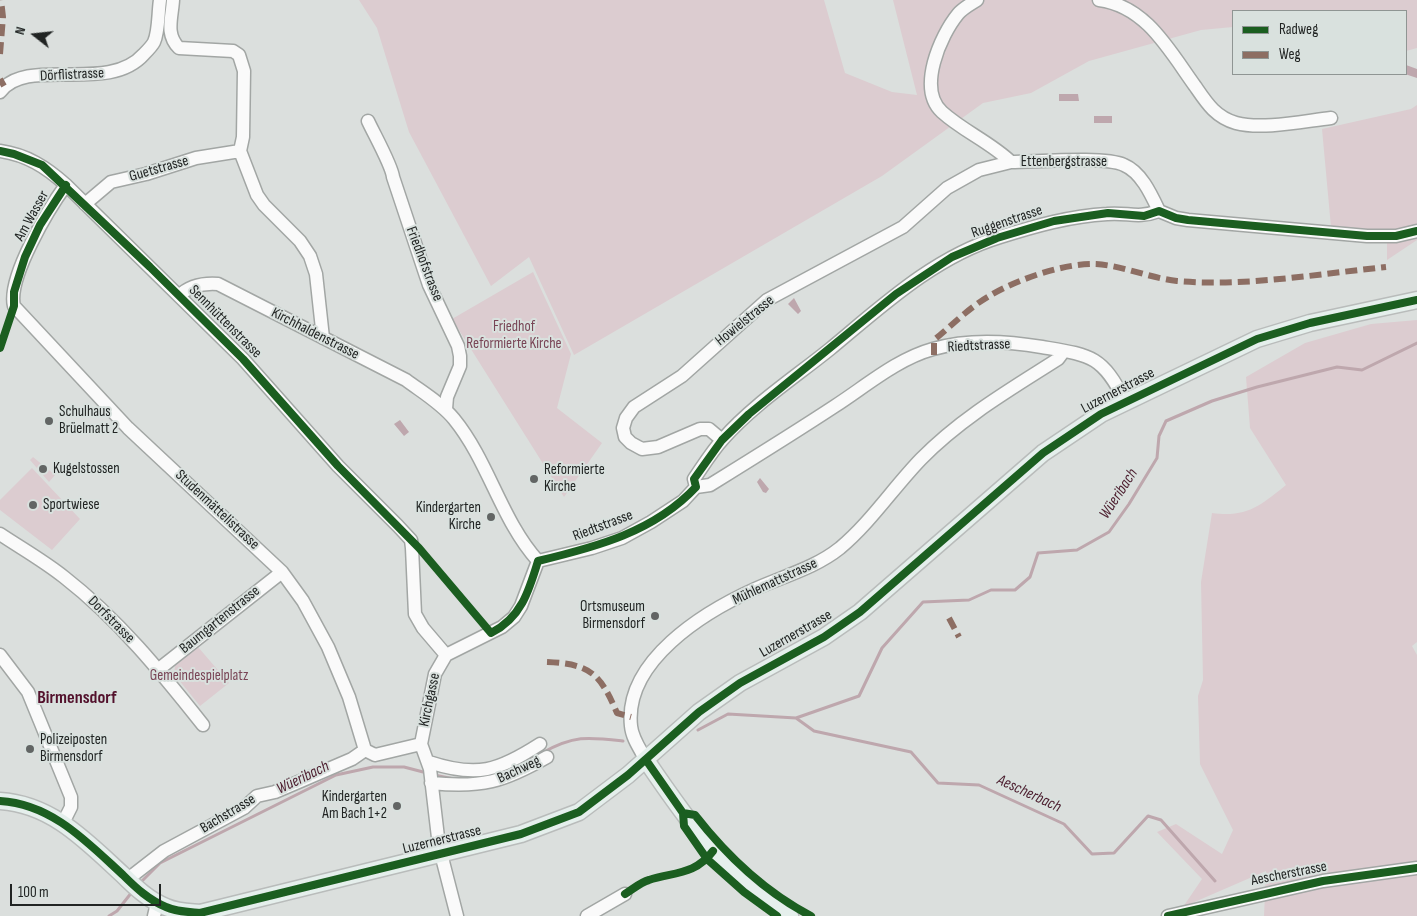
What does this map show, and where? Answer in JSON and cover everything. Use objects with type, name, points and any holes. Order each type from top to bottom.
[{"type":"main road","name":"Luzernerstrasse","points":[[0,801],[30,807],[63,823],[83,838],[134,886],[156,910],[200,914],[521,834],[570,816],[592,804],[646,760],[693,717],[740,683],[824,637],[860,612],[1043,453],[1070,433],[1125,401],[1257,339],[1310,323],[1417,300]]},
{"type":"main road","points":[[646,760],[682,813],[730,870],[762,898],[790,916]]},
{"type":"street","name":"Dörflistrasse","points":[[0,92],[4,86],[19,77],[114,73],[138,61],[154,42],[160,0]]},
{"type":"street","points":[[173,0],[169,32],[172,41],[179,48],[233,51],[239,55],[244,72],[243,138],[240,151],[257,195],[264,205],[300,241],[310,256],[316,274],[323,338]]},
{"type":"street","name":"Ettenbergstrasse","points":[[976,0],[956,18],[936,55],[931,71],[933,96],[941,112],[1000,152],[1010,162],[1108,161],[1124,165],[1137,174],[1151,194],[1159,211]]},
{"type":"street","points":[[1099,0],[1128,8],[1141,17],[1165,44],[1208,106],[1220,116],[1237,123],[1255,125],[1331,118]]},
{"type":"street","name":"Friedhofstrasse","points":[[368,121],[385,158],[392,167],[393,177],[429,285],[458,346],[460,366],[448,397],[446,409]]},
{"type":"street","name":"Guetstrasse","points":[[85,204],[111,182],[146,174],[196,158],[240,151]]},
{"type":"street","name":"Sennhüttenstrasse","points":[[0,152],[14,154],[42,165],[66,185],[243,359],[338,466],[410,540],[414,572],[415,614],[423,628],[446,655]]},
{"type":"street","name":"Howielstrasse","points":[[722,440],[709,429],[700,429],[658,447],[642,449],[631,444],[625,437],[624,428],[626,418],[634,407],[682,376],[767,300],[903,227],[947,188],[979,170],[1010,162]]},
{"type":"street","name":"Am Wasser","points":[[14,306],[14,292],[25,257],[40,225],[66,185]]},
{"type":"street","name":"Ruggenstrasse","points":[[696,487],[694,480],[722,440],[750,414],[896,294],[952,257],[997,238],[1054,221],[1108,214],[1144,216],[1159,211],[1176,218],[1188,220],[1347,235],[1396,236],[1417,231]]},
{"type":"street","name":"Kirchhaldenstrasse","points":[[179,296],[184,290],[198,286],[218,284],[406,380],[446,409]]},
{"type":"street","name":"Studenmättelistrasse","points":[[14,306],[128,428],[265,554],[282,572],[303,601],[328,647],[349,697],[365,750]]},
{"type":"street","name":"Riedtstrasse","points":[[538,561],[592,548],[622,538],[683,501],[696,487],[710,485],[799,430],[907,359],[933,349],[965,343],[1025,344],[1090,357],[1111,374],[1125,401]]},
{"type":"street","name":"Mühlemattstrasse","points":[[646,760],[634,736],[631,717],[633,696],[640,678],[650,663],[693,625],[726,604],[755,589],[813,566],[838,550],[864,527],[922,458],[950,432],[984,406],[1058,359],[1064,351]]},
{"type":"street","points":[[446,409],[475,449],[523,543],[538,561]]},
{"type":"street","name":"Dorfstrasse","points":[[0,534],[63,576],[88,596],[159,669],[203,725]]},
{"type":"street","name":"Kirchgasse","points":[[457,916],[441,854],[430,773],[421,744],[435,674],[446,655],[510,622],[521,606],[538,561]]},
{"type":"street","name":"Baumgartenstrasse","points":[[159,669],[282,572]]},
{"type":"street","points":[[0,654],[13,669],[35,706],[70,797],[71,807],[63,823]]},
{"type":"street","points":[[365,750],[375,755],[421,744]]},
{"type":"street","points":[[430,773],[487,770],[517,759],[540,744]]},
{"type":"street","name":"Bachstrasse","points":[[134,886],[164,850],[244,808],[257,796],[275,792],[352,759],[365,750]]},
{"type":"street","name":"Bachweg","points":[[430,773],[457,786],[496,782],[516,775],[547,757]]},
{"type":"street","name":"Aescherstrasse","points":[[1168,916],[1323,881],[1417,868]]},
{"type":"street","points":[[587,916],[625,894]]},
{"type":"green space","points":[[359,0],[824,0],[845,73],[892,92],[917,95],[893,0],[1417,0],[1417,48],[1407,51],[1407,10],[1232,10],[1232,27],[1201,30],[1089,61],[1031,93],[983,103],[882,176],[574,355],[529,257],[491,286],[409,132],[377,28]]},
{"type":"green space","points":[[1417,105],[1417,240],[1387,260],[1387,231],[1331,227],[1322,129],[1411,109]]},
{"type":"green space","name":"Friedhof Reformierte Kirche","points":[[533,272],[571,354],[557,408],[602,443],[564,497],[452,319]]},
{"type":"green space","points":[[1417,320],[1417,642],[1412,646],[1417,655],[1417,916],[1264,916],[1266,871],[1183,907],[1202,879],[1157,832],[1176,824],[1222,854],[1233,830],[1200,764],[1198,696],[1203,680],[1201,582],[1212,513],[1235,514],[1244,512],[1269,499],[1286,485],[1250,428],[1246,377],[1305,343],[1371,324]]},
{"type":"green space","name":"Kugelstossen","points":[[33,457],[55,475],[49,482],[30,460]]},
{"type":"green space","name":"Sportwiese","points":[[32,468],[80,519],[52,550],[0,510],[0,500]]},
{"type":"green space","name":"Gemeindespielplatz","points":[[198,647],[229,683],[200,706],[174,674],[175,666]]},
{"type":"shaded area","points":[[1407,65],[1417,69],[1417,78],[1407,75]]},
{"type":"shaded area","points":[[1059,94],[1078,94],[1079,101],[1059,101]]},
{"type":"shaded area","points":[[1094,116],[1112,116],[1112,123],[1094,123]]},
{"type":"shaded area","points":[[794,298],[801,311],[798,314],[788,304]]},
{"type":"shaded area","points":[[400,420],[409,432],[404,436],[394,424]]},
{"type":"shaded area","points":[[760,478],[769,489],[766,493],[763,492],[757,482]]},
{"type":"waterway","name":"Wüeribach","points":[[698,730],[728,714],[796,718],[859,696],[882,648],[923,602],[969,600],[991,590],[1015,590],[1030,577],[1038,553],[1077,550],[1109,532],[1129,504],[1157,458],[1159,436],[1166,421],[1212,401],[1257,387],[1337,367],[1362,370],[1417,343]]},
{"type":"waterway","name":"Aescherbach","points":[[796,718],[814,731],[911,752],[938,783],[979,785],[1064,824],[1092,854],[1114,853],[1148,816],[1161,820],[1215,881]]},
{"type":"waterway","name":"Wüeribach","points":[[542,753],[572,740],[590,738],[623,741]]},
{"type":"waterway","name":"Wüeribach","points":[[140,883],[160,863],[336,775],[373,767],[404,767],[427,773]]},
{"type":"waterway","name":"Wüeribach","points":[[434,775],[454,779]]},
{"type":"waterway","name":"Wüeribach","points":[[109,916],[117,911],[132,892]]},
{"type":"marked path","points":[[0,54],[3,17],[1,0]]},
{"type":"marked path","points":[[0,79],[4,86]]},
{"type":"marked path","points":[[934,355],[934,340],[984,299],[1014,283],[1070,266],[1084,264],[1106,265],[1177,281],[1203,282],[1281,279],[1386,267]]},
{"type":"marked path","points":[[949,618],[959,637]]},
{"type":"marked path","points":[[547,662],[574,665],[592,673],[605,688],[617,713],[631,717]]},
{"type":"cycle path","points":[[0,151],[14,154],[42,165],[150,267],[243,359],[338,466],[419,548],[491,633],[510,620],[517,612],[527,593],[538,561],[581,550],[623,536],[662,516],[680,503],[696,487],[694,479],[722,440],[749,414],[896,294],[952,257],[997,238],[1054,221],[1108,213],[1144,216],[1159,211],[1176,218],[1188,220],[1367,236],[1396,236],[1417,231]]},
{"type":"cycle path","points":[[0,348],[14,306],[14,292],[25,257],[40,225],[66,185]]},
{"type":"cycle path","points":[[0,801],[36,809],[52,817],[82,838],[148,897],[166,907],[183,912],[200,913],[521,834],[579,812],[628,775],[699,712],[740,683],[824,637],[860,612],[1043,453],[1101,414],[1257,339],[1310,323],[1417,300]]},
{"type":"cycle path","points":[[646,760],[683,813],[684,826],[707,859],[744,892],[777,916]]},
{"type":"cycle path","points":[[683,813],[695,815],[720,845],[748,872],[778,896],[811,916]]},
{"type":"cycle path","points":[[625,894],[646,881],[691,869],[699,865],[713,851]]},
{"type":"cycle path","points":[[1168,916],[1323,881],[1417,868]]},
{"type":"place","name":"Schulhaus Brüelmatt 2","points":[[49,421]]},
{"type":"place","name":"Kugelstossen","points":[[43,469]]},
{"type":"place","name":"Reformierte Kirche","points":[[534,479]]},
{"type":"place","name":"Sportwiese","points":[[33,505]]},
{"type":"place","name":"Kindergarten Kirche","points":[[491,517]]},
{"type":"place","name":"Ortsmuseum Birmensdorf","points":[[655,616]]},
{"type":"place","name":"Polizeiposten Birmensdorf","points":[[30,749]]},
{"type":"place","name":"Kindergarten Am Bach 1+2","points":[[397,806]]},
{"type":"district","name":"Birmensdorf","points":[[77,698]]}]
